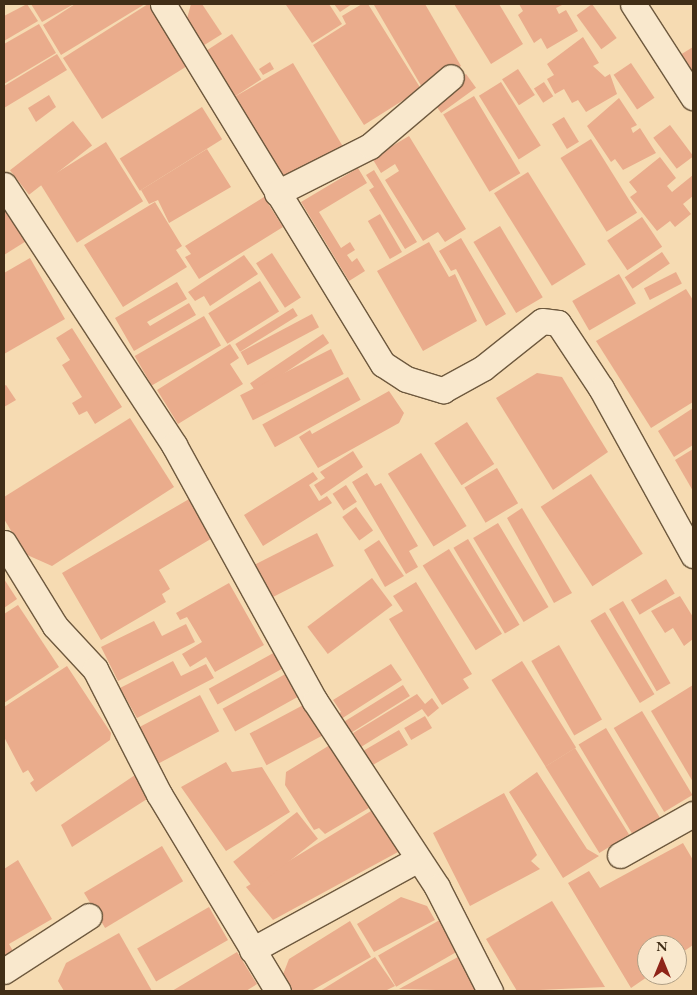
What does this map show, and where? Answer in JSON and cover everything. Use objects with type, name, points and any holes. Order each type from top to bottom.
[{"type":"street","points":[[163,4],[366,342],[383,364],[406,379],[443,390],[483,368],[542,321],[558,323],[601,388],[693,555]]},
{"type":"street","points":[[633,4],[693,97]]},
{"type":"street","points":[[277,194],[370,146],[451,77]]},
{"type":"street","points":[[4,185],[174,445],[315,701],[418,859],[490,991]]},
{"type":"street","points":[[4,543],[55,626],[94,669],[159,794],[278,991]]},
{"type":"street","points":[[620,855],[693,814]]},
{"type":"street","points":[[252,950],[418,859]]},
{"type":"street","points":[[4,970],[89,916]]},
{"type":"building","points":[[27,4],[38,21],[4,41],[4,16]]},
{"type":"building","points":[[31,4],[74,4],[42,22]]},
{"type":"building","points":[[75,4],[145,4],[61,55],[43,25]]},
{"type":"building","points":[[148,4],[154,4],[192,63],[102,119],[63,58]]},
{"type":"building","points":[[191,4],[202,4],[222,34],[198,49],[185,26]]},
{"type":"building","points":[[329,4],[342,24],[312,43],[286,5]]},
{"type":"building","points":[[334,4],[352,4],[340,12]]},
{"type":"building","points":[[362,4],[368,4],[421,89],[364,125],[313,45],[346,24],[342,16]]},
{"type":"building","points":[[425,4],[461,66],[423,89],[374,5]]},
{"type":"building","points":[[454,4],[499,4],[523,44],[491,64]]},
{"type":"building","points":[[519,4],[564,4],[556,8],[559,14],[566,10],[578,31],[547,49],[541,38],[534,43],[518,15],[523,11]]},
{"type":"building","points":[[592,4],[617,38],[601,49],[577,15]]},
{"type":"building","points":[[39,24],[56,53],[4,84],[4,44]]},
{"type":"building","points":[[232,34],[261,79],[233,98],[203,53]]},
{"type":"building","points":[[583,37],[599,63],[593,66],[605,77],[610,74],[617,94],[586,112],[578,100],[572,103],[564,89],[555,94],[547,79],[554,75],[547,64]]},
{"type":"building","points":[[693,47],[693,76],[680,55]]},
{"type":"building","points":[[57,54],[67,70],[4,108],[4,86]]},
{"type":"building","points":[[270,62],[274,69],[263,75],[259,69]]},
{"type":"building","points":[[293,63],[345,150],[294,179],[274,173],[229,100]]},
{"type":"building","points":[[631,63],[654,98],[637,110],[614,75]]},
{"type":"building","points":[[518,69],[535,95],[519,105],[502,79]]},
{"type":"building","points":[[466,74],[476,88],[441,113],[431,99]]},
{"type":"building","points":[[501,82],[541,146],[519,159],[479,96]]},
{"type":"building","points":[[544,82],[553,96],[543,103],[534,89]]},
{"type":"building","points":[[49,95],[56,107],[36,122],[28,108]]},
{"type":"building","points":[[474,96],[520,173],[489,192],[443,115]]},
{"type":"building","points":[[619,98],[637,125],[631,128],[633,133],[640,128],[656,153],[623,170],[615,159],[611,162],[587,126]]},
{"type":"building","points":[[202,107],[222,139],[140,191],[120,158]]},
{"type":"building","points":[[564,117],[579,142],[567,149],[552,124]]},
{"type":"building","points":[[73,121],[92,145],[29,195],[10,170]]},
{"type":"building","points":[[670,125],[693,156],[677,169],[653,138]]},
{"type":"building","points":[[409,136],[466,229],[445,242],[438,232],[423,241],[385,180],[399,171],[395,164],[381,173],[372,158]]},
{"type":"building","points":[[591,139],[637,213],[607,232],[560,158]]},
{"type":"building","points":[[106,142],[143,201],[77,243],[40,183]]},
{"type":"building","points":[[207,149],[231,187],[169,223],[158,200],[149,204],[141,190]]},
{"type":"building","points":[[660,157],[676,178],[667,186],[672,192],[693,175],[693,196],[683,204],[691,214],[675,227],[670,221],[657,231],[630,197],[637,192],[629,182]]},
{"type":"building","points":[[358,168],[367,183],[319,212],[341,248],[350,242],[355,250],[347,255],[352,262],[357,258],[365,271],[349,281],[301,202]]},
{"type":"building","points":[[374,170],[417,242],[405,249],[369,190],[374,187],[366,175]]},
{"type":"building","points":[[528,172],[586,264],[552,286],[494,193]]},
{"type":"building","points":[[4,176],[39,233],[4,255]]},
{"type":"building","points":[[264,197],[283,227],[199,279],[185,257],[191,254],[185,246]]},
{"type":"building","points":[[155,202],[182,246],[176,250],[187,267],[123,307],[84,245]]},
{"type":"building","points":[[380,214],[402,252],[390,259],[368,221]]},
{"type":"building","points":[[642,217],[662,247],[627,270],[607,240]]},
{"type":"building","points":[[500,226],[543,297],[516,313],[473,242]]},
{"type":"building","points":[[461,238],[506,314],[486,326],[456,269],[451,271],[439,251]]},
{"type":"building","points":[[429,242],[449,277],[455,274],[477,321],[423,351],[377,271]]},
{"type":"building","points":[[662,252],[670,264],[633,289],[625,277]]},
{"type":"building","points":[[272,253],[301,297],[285,308],[256,263]]},
{"type":"building","points":[[244,255],[258,274],[210,306],[204,296],[195,301],[188,292]]},
{"type":"building","points":[[30,258],[65,319],[4,354],[4,273]]},
{"type":"building","points":[[676,272],[682,284],[650,300],[644,288]]},
{"type":"building","points":[[619,274],[636,303],[589,330],[572,301]]},
{"type":"building","points":[[260,281],[279,312],[227,344],[208,313]]},
{"type":"building","points":[[177,282],[187,299],[147,322],[150,326],[189,303],[196,315],[134,351],[115,318]]},
{"type":"building","points":[[686,289],[693,300],[693,402],[651,428],[596,341]]},
{"type":"building","points":[[293,308],[298,316],[240,352],[235,344]]},
{"type":"building","points":[[312,314],[319,327],[248,365],[240,352]]},
{"type":"building","points":[[204,316],[221,345],[152,385],[135,356]]},
{"type":"building","points":[[72,328],[122,407],[95,424],[87,411],[79,415],[72,403],[82,397],[62,365],[70,360],[56,338]]},
{"type":"building","points":[[323,334],[329,343],[256,392],[250,383]]},
{"type":"building","points":[[230,344],[239,358],[230,364],[243,384],[178,424],[157,390]]},
{"type":"building","points":[[331,349],[344,374],[253,420],[240,395]]},
{"type":"building","points":[[537,373],[562,377],[608,452],[553,490],[496,398]]},
{"type":"building","points":[[348,377],[361,400],[275,447],[262,425]]},
{"type":"building","points":[[6,385],[16,400],[4,407],[4,386]]},
{"type":"building","points":[[389,391],[404,413],[399,423],[318,468],[299,437],[310,430],[312,434]]},
{"type":"building","points":[[693,408],[693,445],[674,457],[658,431]]},
{"type":"building","points":[[130,418],[174,487],[52,566],[25,554],[4,519],[4,497]]},
{"type":"building","points":[[467,422],[494,464],[462,485],[434,443]]},
{"type":"building","points":[[693,449],[693,491],[675,460]]},
{"type":"building","points":[[353,451],[363,467],[321,496],[314,485],[325,478],[320,472]]},
{"type":"building","points":[[421,453],[467,526],[433,547],[388,474]]},
{"type":"building","points":[[497,468],[518,503],[486,523],[464,488]]},
{"type":"building","points":[[313,472],[318,479],[309,485],[319,501],[327,496],[332,503],[263,546],[244,515]]},
{"type":"building","points":[[367,473],[375,486],[381,483],[418,546],[409,551],[418,567],[406,574],[352,482]]},
{"type":"building","points":[[591,474],[643,554],[592,586],[541,507]]},
{"type":"building","points":[[346,485],[357,502],[343,510],[333,494]]},
{"type":"building","points":[[196,495],[219,534],[159,570],[170,589],[162,594],[166,602],[101,640],[62,573]]},
{"type":"building","points":[[356,507],[373,530],[359,540],[342,517]]},
{"type":"building","points":[[522,508],[572,593],[554,603],[507,518]]},
{"type":"building","points":[[498,523],[548,607],[524,622],[473,538]]},
{"type":"building","points":[[317,533],[334,566],[266,600],[249,568]]},
{"type":"building","points":[[468,539],[520,625],[505,633],[453,548]]},
{"type":"building","points":[[379,540],[404,576],[385,587],[364,550]]},
{"type":"building","points":[[449,549],[502,634],[476,650],[423,565]]},
{"type":"building","points":[[372,578],[392,605],[328,654],[307,627]]},
{"type":"building","points":[[4,579],[17,599],[4,608]]},
{"type":"building","points":[[666,579],[675,594],[640,615],[631,600]]},
{"type":"building","points":[[416,582],[472,674],[463,679],[469,688],[442,705],[389,619],[403,611],[393,596]]},
{"type":"building","points":[[229,583],[264,645],[215,672],[206,657],[190,667],[182,654],[202,642],[187,617],[180,620],[176,613]]},
{"type":"building","points":[[680,596],[693,617],[693,639],[684,646],[673,628],[665,633],[651,611]]},
{"type":"building","points":[[623,601],[670,683],[657,691],[609,609]]},
{"type":"building","points":[[18,605],[59,667],[4,703],[4,614]]},
{"type":"building","points":[[605,612],[654,694],[640,703],[590,621]]},
{"type":"building","points":[[154,621],[162,636],[186,624],[195,642],[118,681],[101,647]]},
{"type":"building","points":[[559,645],[602,719],[574,735],[531,661]]},
{"type":"building","points":[[277,651],[286,667],[218,705],[209,689]]},
{"type":"building","points":[[173,661],[181,676],[206,664],[214,678],[137,718],[120,688]]},
{"type":"building","points":[[522,661],[576,748],[546,767],[491,680]]},
{"type":"building","points":[[391,664],[402,680],[338,721],[335,716],[341,712],[333,700]]},
{"type":"building","points":[[67,666],[111,733],[110,740],[36,792],[30,783],[34,780],[28,770],[23,773],[4,737],[4,707]]},
{"type":"building","points":[[289,672],[302,695],[235,732],[223,709]]},
{"type":"building","points":[[403,685],[410,696],[350,734],[343,723]]},
{"type":"building","points":[[693,685],[693,782],[651,711]]},
{"type":"building","points":[[417,694],[425,704],[432,698],[439,708],[428,717],[422,709],[361,747],[353,733]]},
{"type":"building","points":[[200,695],[219,731],[150,768],[131,732]]},
{"type":"building","points":[[307,703],[324,735],[267,765],[250,734]]},
{"type":"building","points":[[642,711],[692,795],[664,812],[614,728]]},
{"type":"building","points":[[425,716],[432,728],[411,740],[404,728]]},
{"type":"building","points":[[606,728],[660,818],[633,834],[579,744]]},
{"type":"building","points":[[399,730],[408,745],[371,766],[389,796],[325,834],[319,828],[314,830],[285,785],[286,772],[351,732],[367,759],[363,751]]},
{"type":"building","points":[[575,748],[629,835],[599,853],[545,767]]},
{"type":"building","points":[[226,762],[232,772],[262,767],[290,812],[226,851],[181,787]]},
{"type":"building","points":[[537,772],[587,849],[599,856],[563,878],[509,792]]},
{"type":"building","points":[[135,775],[147,799],[72,847],[61,825]]},
{"type":"building","points":[[504,793],[537,855],[531,861],[540,869],[470,906],[433,833]]},
{"type":"building","points":[[389,800],[409,846],[273,920],[246,887]]},
{"type":"building","points":[[297,812],[318,839],[254,889],[233,862]]},
{"type":"building","points":[[683,843],[693,860],[693,945],[687,949],[687,935],[637,935],[637,984],[631,988],[568,883],[589,871],[600,888]]},
{"type":"building","points":[[162,846],[183,881],[105,928],[84,893]]},
{"type":"building","points":[[18,860],[52,919],[9,944],[17,958],[4,966],[4,869]]},
{"type":"building","points":[[401,897],[427,906],[435,920],[374,952],[357,924]]},
{"type":"building","points":[[552,901],[605,987],[517,991],[486,939]]},
{"type":"building","points":[[209,907],[228,940],[156,981],[137,948]]},
{"type":"building","points":[[450,914],[468,945],[396,987],[378,956]]},
{"type":"building","points":[[350,921],[371,957],[311,991],[291,991],[282,977],[289,959]]},
{"type":"building","points":[[119,933],[152,991],[64,991],[58,981],[66,963]]},
{"type":"building","points":[[469,951],[488,983],[473,991],[399,989]]},
{"type":"building","points":[[237,952],[257,984],[246,991],[172,991]]},
{"type":"building","points":[[375,957],[395,986],[385,991],[320,991]]}]
